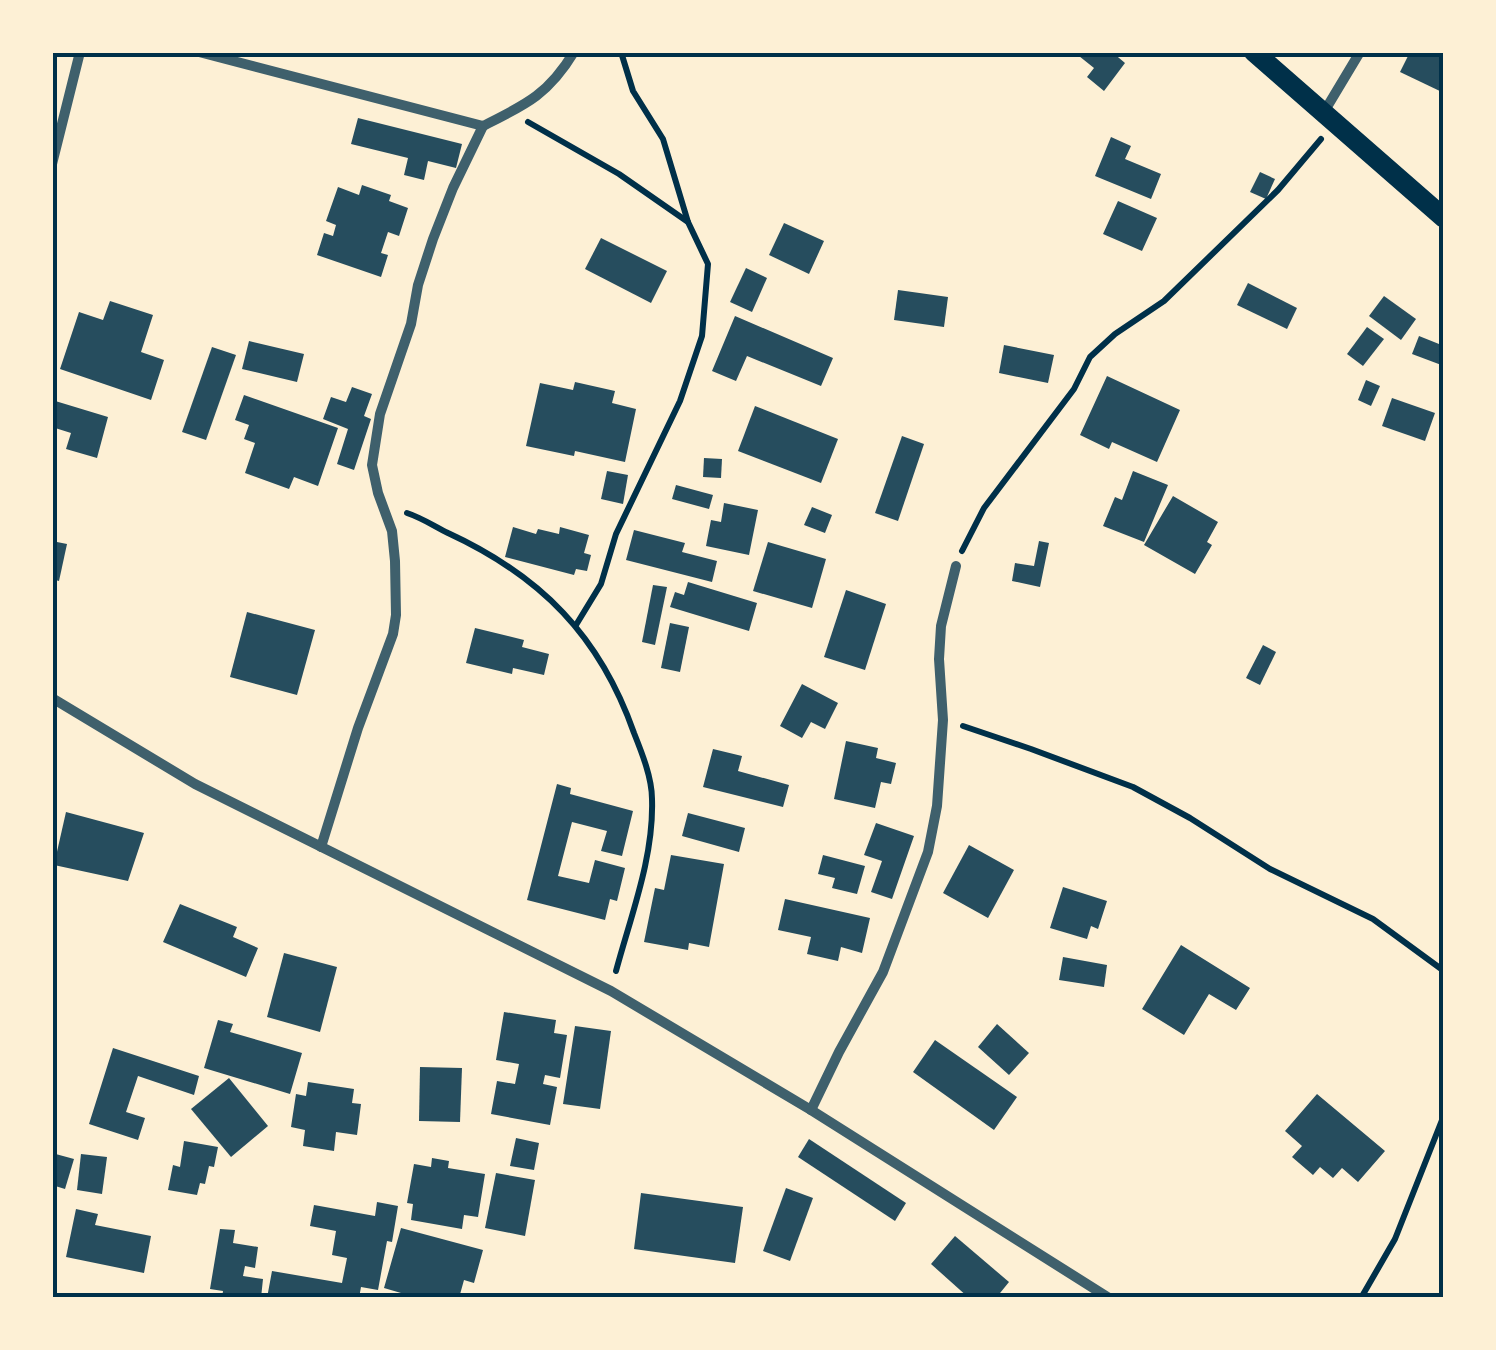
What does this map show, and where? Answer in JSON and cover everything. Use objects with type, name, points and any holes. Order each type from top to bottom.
[{"type":"main road","points":[[1254,52],[1444,218]]},
{"type":"street","points":[[52,164],[80,52]]},
{"type":"street","points":[[199,52],[483,126]]},
{"type":"street","points":[[320,847],[393,634],[396,561],[392,531],[372,465],[380,414],[410,324],[418,285],[453,188],[483,126],[534,100],[561,73],[574,52]]},
{"type":"street","points":[[1329,118],[1360,52]]},
{"type":"street","points":[[811,1110],[883,972],[928,852],[937,806],[942,720],[941,626],[956,566]]},
{"type":"street","points":[[52,698],[194,784],[611,991],[811,1110],[1109,1298]]},
{"type":"path","points":[[576,625],[600,584],[616,534],[680,401],[702,336],[708,264],[688,222],[663,139],[633,91],[622,52]]},
{"type":"path","points":[[510,112],[619,174],[688,222]]},
{"type":"path","points":[[956,566],[984,508],[1074,389],[1090,357],[1115,334],[1164,301],[1236,233],[1278,190],[1329,118]]},
{"type":"path","points":[[382,505],[420,518],[480,547],[546,595],[596,652],[624,703],[652,797],[647,857],[611,991]]},
{"type":"path","points":[[942,720],[1133,786],[1270,869],[1373,919],[1444,971]]},
{"type":"path","points":[[1361,1298],[1395,1240],[1444,1114]]},
{"type":"building","points":[[1074,52],[1112,52],[1125,63],[1104,91],[1087,77],[1094,68]]},
{"type":"building","points":[[1410,52],[1444,52],[1444,93],[1400,72]]},
{"type":"building","points":[[358,118],[462,144],[456,168],[428,161],[424,180],[404,175],[408,158],[351,144]]},
{"type":"building","points":[[1111,137],[1131,146],[1125,159],[1161,174],[1151,199],[1095,176]]},
{"type":"building","points":[[1260,172],[1275,179],[1266,199],[1250,192]]},
{"type":"building","points":[[362,185],[391,195],[389,201],[408,208],[399,236],[388,232],[381,253],[388,255],[381,277],[317,255],[324,233],[333,236],[336,225],[326,221],[338,187],[359,195]]},
{"type":"building","points":[[1118,201],[1157,218],[1142,251],[1103,234]]},
{"type":"building","points":[[784,223],[824,241],[809,274],[769,255]]},
{"type":"building","points":[[601,238],[667,271],[651,303],[585,269]]},
{"type":"building","points":[[746,268],[767,278],[752,312],[730,302]]},
{"type":"building","points":[[1248,283],[1297,308],[1287,329],[1237,305]]},
{"type":"building","points":[[898,290],[948,297],[944,327],[894,320]]},
{"type":"building","points":[[1384,296],[1416,319],[1401,340],[1369,316]]},
{"type":"building","points":[[110,301],[153,315],[141,352],[164,360],[151,400],[60,369],[79,312],[103,320]]},
{"type":"building","points":[[735,316],[833,358],[821,386],[747,356],[736,381],[712,371]]},
{"type":"building","points":[[1367,327],[1384,339],[1363,366],[1347,354]]},
{"type":"building","points":[[1419,336],[1444,346],[1444,366],[1412,354]]},
{"type":"building","points":[[249,341],[304,354],[297,382],[242,369]]},
{"type":"building","points":[[1004,345],[1054,355],[1048,383],[999,373]]},
{"type":"building","points":[[212,347],[236,355],[206,440],[182,432]]},
{"type":"building","points":[[1107,376],[1180,410],[1157,462],[1112,442],[1109,449],[1080,435]]},
{"type":"building","points":[[1366,380],[1380,386],[1371,406],[1358,400]]},
{"type":"building","points":[[575,382],[615,391],[612,403],[636,409],[625,462],[526,446],[540,383],[573,390]]},
{"type":"building","points":[[352,387],[372,394],[364,416],[371,419],[354,470],[337,464],[348,429],[323,419],[331,397],[346,402]]},
{"type":"building","points":[[244,395],[338,428],[318,486],[294,477],[289,489],[245,473],[255,443],[244,439],[249,425],[235,420]]},
{"type":"building","points":[[1392,398],[1435,413],[1425,441],[1382,426]]},
{"type":"building","points":[[52,400],[108,417],[97,458],[66,449],[71,433],[52,427]]},
{"type":"building","points":[[755,406],[838,439],[821,483],[738,451]]},
{"type":"building","points":[[902,436],[924,444],[898,521],[875,513]]},
{"type":"building","points":[[704,458],[722,459],[721,478],[703,477]]},
{"type":"building","points":[[607,471],[628,475],[623,504],[601,499]]},
{"type":"building","points":[[1133,471],[1168,485],[1144,542],[1103,526],[1115,497],[1122,500]]},
{"type":"building","points":[[676,485],[713,495],[709,509],[672,499]]},
{"type":"building","points":[[1173,496],[1218,522],[1207,542],[1212,545],[1195,574],[1144,545]]},
{"type":"building","points":[[724,503],[758,510],[749,555],[706,546],[711,520],[721,522]]},
{"type":"building","points":[[812,507],[832,515],[825,533],[804,525]]},
{"type":"building","points":[[513,527],[536,534],[538,529],[559,534],[560,527],[589,535],[584,553],[591,555],[587,571],[576,569],[574,575],[505,557]]},
{"type":"building","points":[[634,530],[685,543],[682,552],[717,561],[712,582],[626,560]]},
{"type":"building","points":[[52,541],[67,544],[59,581],[52,579]]},
{"type":"building","points":[[1039,541],[1049,543],[1040,587],[1012,581],[1015,563],[1034,566]]},
{"type":"building","points":[[768,542],[826,559],[812,608],[753,591]]},
{"type":"building","points":[[688,582],[757,603],[749,631],[670,607],[675,592],[684,595]]},
{"type":"building","points":[[653,585],[667,587],[655,645],[642,642]]},
{"type":"building","points":[[846,590],[886,604],[865,670],[824,657]]},
{"type":"building","points":[[247,612],[315,630],[297,695],[230,677]]},
{"type":"building","points":[[670,623],[689,627],[680,672],[661,668]]},
{"type":"building","points":[[475,628],[524,640],[522,647],[549,654],[544,675],[513,668],[512,674],[466,663]]},
{"type":"building","points":[[1263,645],[1276,652],[1260,685],[1246,678]]},
{"type":"building","points":[[802,684],[838,703],[825,729],[811,722],[802,738],[780,726]]},
{"type":"building","points":[[846,741],[878,748],[876,758],[896,763],[891,784],[881,782],[875,808],[834,799]]},
{"type":"building","points":[[713,749],[742,756],[738,771],[789,785],[783,807],[703,787]]},
{"type":"building","points":[[557,784],[571,788],[570,794],[633,811],[622,856],[601,851],[607,831],[572,822],[558,876],[589,883],[595,860],[625,868],[617,901],[610,899],[605,920],[527,900]]},
{"type":"building","points":[[66,812],[144,833],[128,881],[54,865]]},
{"type":"building","points":[[688,813],[745,828],[739,852],[682,836]]},
{"type":"building","points":[[876,823],[914,836],[892,899],[871,892],[882,861],[864,855]]},
{"type":"building","points":[[969,845],[1014,870],[988,918],[943,893]]},
{"type":"building","points":[[671,855],[724,864],[709,947],[689,943],[688,950],[644,942],[655,888],[664,890]]},
{"type":"building","points":[[823,855],[865,866],[857,894],[832,888],[835,878],[818,874]]},
{"type":"building","points":[[1063,887],[1107,901],[1098,929],[1091,926],[1087,939],[1050,928]]},
{"type":"building","points":[[785,899],[870,918],[862,953],[841,947],[838,961],[807,954],[811,937],[778,930]]},
{"type":"building","points":[[180,904],[237,927],[233,937],[258,948],[246,977],[163,942]]},
{"type":"building","points":[[1181,945],[1250,988],[1236,1010],[1209,994],[1184,1035],[1142,1009]]},
{"type":"building","points":[[284,953],[337,967],[320,1032],[267,1017]]},
{"type":"building","points":[[1063,957],[1107,965],[1104,987],[1059,980]]},
{"type":"building","points":[[504,1012],[556,1020],[554,1033],[567,1035],[560,1078],[545,1075],[543,1084],[557,1087],[550,1125],[491,1114],[497,1081],[515,1084],[519,1064],[496,1060]]},
{"type":"building","points":[[218,1020],[233,1024],[230,1032],[302,1053],[290,1094],[204,1068]]},
{"type":"building","points":[[997,1024],[1029,1053],[1009,1075],[978,1047]]},
{"type":"building","points":[[575,1026],[611,1031],[600,1109],[563,1104]]},
{"type":"building","points":[[935,1040],[1017,1097],[994,1130],[913,1072]]},
{"type":"building","points":[[113,1048],[199,1076],[194,1095],[138,1076],[126,1112],[145,1118],[138,1140],[89,1124]]},
{"type":"building","points":[[420,1067],[462,1068],[460,1122],[419,1121]]},
{"type":"building","points":[[229,1078],[268,1126],[231,1157],[191,1109]]},
{"type":"building","points":[[308,1082],[354,1089],[352,1103],[361,1104],[357,1135],[336,1132],[334,1151],[303,1146],[305,1130],[291,1127],[296,1094],[306,1096]]},
{"type":"building","points":[[1317,1094],[1385,1151],[1358,1182],[1342,1168],[1333,1178],[1320,1167],[1313,1175],[1292,1157],[1302,1146],[1285,1131]]},
{"type":"building","points":[[516,1138],[539,1143],[534,1170],[510,1166]]},
{"type":"building","points":[[809,1139],[906,1203],[895,1221],[798,1157]]},
{"type":"building","points":[[184,1141],[218,1147],[214,1167],[209,1166],[205,1184],[200,1183],[197,1195],[168,1190],[173,1165],[180,1167]]},
{"type":"building","points":[[52,1153],[74,1159],[65,1189],[52,1185]]},
{"type":"building","points":[[81,1154],[107,1157],[102,1194],[77,1190]]},
{"type":"building","points":[[432,1158],[449,1161],[448,1168],[485,1174],[478,1217],[464,1215],[462,1229],[411,1220],[413,1204],[407,1203],[414,1164],[431,1167]]},
{"type":"building","points":[[496,1173],[535,1180],[525,1236],[485,1228]]},
{"type":"building","points":[[786,1188],[813,1198],[790,1261],[763,1251]]},
{"type":"building","points":[[641,1193],[743,1207],[735,1263],[634,1249]]},
{"type":"building","points":[[377,1202],[398,1206],[378,1290],[361,1287],[359,1298],[267,1298],[272,1271],[342,1283],[347,1258],[332,1255],[336,1231],[310,1226],[314,1205],[375,1216]]},
{"type":"building","points":[[76,1209],[98,1214],[95,1225],[151,1236],[144,1273],[66,1257]]},
{"type":"building","points":[[401,1228],[483,1250],[474,1283],[464,1280],[459,1298],[418,1298],[384,1288]]},
{"type":"building","points":[[220,1229],[235,1230],[233,1243],[258,1247],[255,1268],[245,1266],[243,1276],[263,1279],[261,1298],[222,1298],[223,1291],[210,1289]]},
{"type":"building","points":[[955,1236],[1009,1282],[996,1298],[969,1298],[931,1264]]}]
